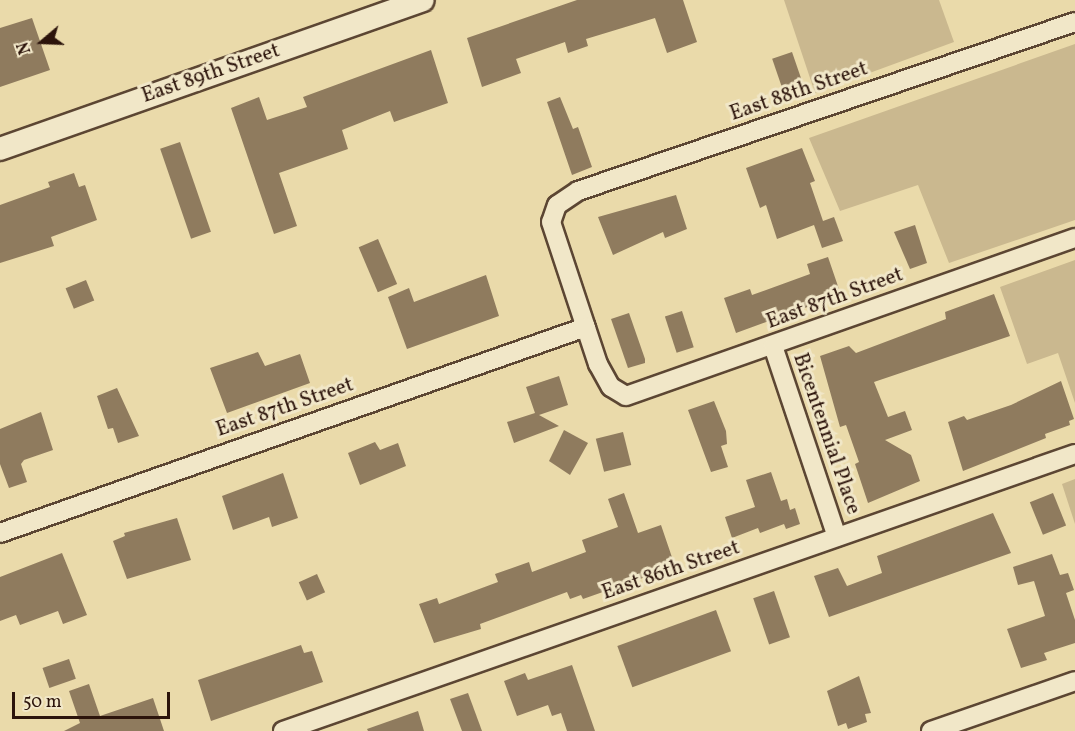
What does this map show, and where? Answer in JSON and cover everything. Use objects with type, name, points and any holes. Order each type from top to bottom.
[{"type":"street","name":"East 89th Street","points":[[0,149],[422,0]]},
{"type":"street","name":"East 88th Street","points":[[586,327],[551,222],[557,205],[578,191],[1075,22]]},
{"type":"street","name":"East 87th Street","points":[[0,533],[586,327],[598,364],[611,387],[626,396],[1075,238]]},
{"type":"street","name":"Bicentennial Place","points":[[772,346],[837,537]]},
{"type":"street","name":"East 86th Street","points":[[283,731],[1075,454]]},
{"type":"street","points":[[931,731],[1075,681]]},
{"type":"shaded area","points":[[784,0],[939,0],[954,42],[815,93]]},
{"type":"shaded area","points":[[1075,44],[1075,220],[949,263],[918,185],[840,211],[809,138]]},
{"type":"shaded area","points":[[1075,260],[1075,403],[1058,353],[1027,364],[1000,287]]},
{"type":"shaded area","points":[[1075,479],[1075,524],[1062,484]]},
{"type":"building","points":[[577,0],[683,0],[697,42],[667,53],[655,18],[586,39],[588,46],[568,53],[565,42],[516,59],[521,73],[482,87],[467,38]]},
{"type":"building","points":[[32,18],[50,70],[0,87],[0,28]]},
{"type":"building","points":[[431,50],[448,103],[394,122],[390,111],[342,130],[348,149],[279,173],[297,226],[274,234],[231,108],[259,97],[267,120],[307,107],[303,97]]},
{"type":"building","points":[[792,52],[805,90],[785,97],[772,59]]},
{"type":"building","points":[[560,97],[573,129],[578,127],[592,167],[572,175],[547,102]]},
{"type":"building","points":[[180,142],[211,232],[191,239],[160,149]]},
{"type":"building","points":[[802,148],[815,181],[810,183],[823,221],[834,217],[843,241],[822,248],[814,225],[777,239],[766,205],[760,208],[746,168]]},
{"type":"building","points":[[74,173],[79,187],[85,185],[97,220],[51,237],[54,246],[0,263],[0,205],[50,187],[48,182]]},
{"type":"building","points":[[676,195],[687,229],[665,238],[663,232],[613,255],[598,217]]},
{"type":"building","points":[[915,225],[927,263],[910,269],[894,232]]},
{"type":"building","points":[[378,239],[397,284],[378,292],[359,247]]},
{"type":"building","points":[[828,257],[841,295],[736,333],[724,298],[750,289],[752,295],[810,274],[807,264]]},
{"type":"building","points":[[486,275],[499,316],[407,349],[388,297],[409,288],[414,302]]},
{"type":"building","points":[[86,280],[94,300],[74,309],[66,288]]},
{"type":"building","points":[[994,294],[1010,336],[874,382],[888,417],[905,411],[912,430],[885,440],[911,455],[920,481],[868,503],[855,464],[859,462],[846,425],[840,427],[820,356],[849,346],[856,353],[946,319],[945,312]]},
{"type":"building","points":[[682,311],[694,347],[677,353],[665,317]]},
{"type":"building","points":[[629,313],[645,363],[628,368],[611,319]]},
{"type":"building","points":[[258,352],[265,366],[300,354],[310,383],[227,413],[210,368]]},
{"type":"building","points":[[559,376],[568,405],[539,415],[559,426],[514,443],[507,422],[535,413],[526,387]]},
{"type":"building","points":[[1061,381],[1074,419],[1069,421],[1070,425],[1045,434],[1046,438],[963,471],[948,422],[964,416],[967,420],[1011,405]]},
{"type":"building","points":[[117,388],[139,436],[118,443],[113,428],[108,429],[97,396]]},
{"type":"building","points":[[714,401],[726,431],[727,444],[721,446],[728,467],[711,472],[688,410]]},
{"type":"building","points":[[41,412],[53,450],[24,460],[21,464],[27,482],[9,488],[0,464],[0,429]]},
{"type":"building","points":[[564,430],[588,443],[570,475],[549,461]]},
{"type":"building","points":[[623,432],[631,465],[604,472],[596,439]]},
{"type":"building","points":[[375,442],[380,450],[398,443],[406,466],[360,485],[348,453]]},
{"type":"building","points":[[771,472],[781,501],[787,499],[790,510],[795,508],[800,524],[786,529],[784,524],[760,533],[758,528],[732,538],[725,517],[755,507],[746,480]]},
{"type":"building","points":[[283,473],[298,518],[272,527],[269,517],[233,530],[222,496]]},
{"type":"building","points":[[624,493],[638,533],[661,525],[677,572],[656,579],[654,574],[583,599],[581,595],[570,599],[567,592],[480,624],[481,629],[434,643],[419,604],[437,598],[439,604],[498,582],[495,574],[529,562],[532,572],[586,552],[582,540],[618,527],[608,499]]},
{"type":"building","points":[[1053,493],[1066,525],[1043,535],[1030,502]]},
{"type":"building","points":[[993,513],[1011,553],[829,617],[814,576],[838,568],[847,586],[882,573],[877,556]]},
{"type":"building","points":[[177,518],[191,560],[127,579],[113,541],[125,536],[124,533]]},
{"type":"building","points":[[62,553],[87,615],[63,624],[58,611],[20,625],[16,615],[0,621],[0,577]]},
{"type":"building","points":[[1052,554],[1060,575],[1068,573],[1074,590],[1066,593],[1075,620],[1075,643],[1044,653],[1047,660],[1021,668],[1007,629],[1045,616],[1034,581],[1018,585],[1013,567]]},
{"type":"building","points":[[317,574],[325,592],[307,600],[299,582]]},
{"type":"building","points":[[774,591],[790,637],[769,644],[753,598]]},
{"type":"building","points":[[716,610],[731,651],[632,687],[617,646]]},
{"type":"building","points":[[301,645],[304,653],[312,651],[323,682],[211,721],[198,680]]},
{"type":"building","points":[[69,659],[76,679],[49,688],[43,668]]},
{"type":"building","points":[[572,665],[595,731],[567,731],[561,713],[552,716],[548,705],[517,716],[504,681],[525,673],[528,680]]},
{"type":"building","points":[[859,676],[871,713],[865,714],[867,722],[848,729],[846,723],[838,726],[827,691]]},
{"type":"building","points":[[89,684],[100,716],[153,698],[164,731],[64,731],[80,723],[69,691]]},
{"type":"building","points":[[468,693],[482,731],[462,731],[450,699]]},
{"type":"building","points":[[418,711],[424,731],[368,731],[367,729]]}]
